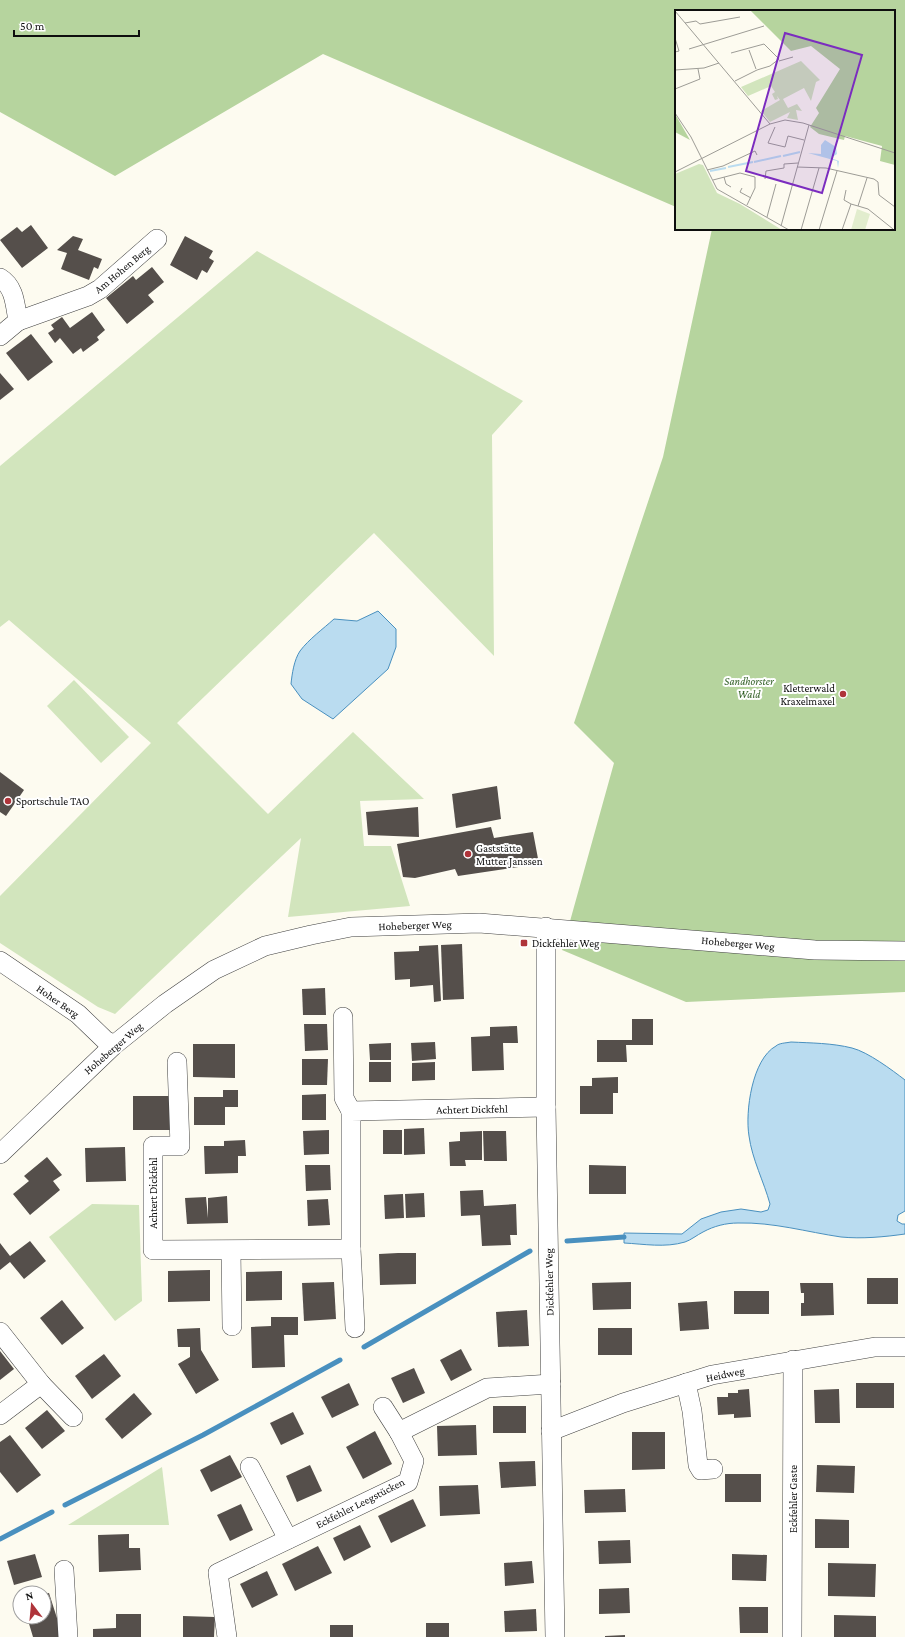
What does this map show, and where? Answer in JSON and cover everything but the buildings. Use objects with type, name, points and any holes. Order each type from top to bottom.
[{"type":"street","name":"Am Hohen Berg","points":[[0,336],[18,321],[88,296],[100,290],[157,239]]},
{"type":"street","points":[[0,278],[9,286],[13,294],[18,321]]},
{"type":"street","name":"Hoheberger Weg","points":[[0,1154],[114,1045],[165,1004],[214,970],[265,946],[351,927],[479,923],[815,950],[905,951]]},
{"type":"street","name":"Dickfehler Weg","points":[[546,928],[546,1107],[555,1637]]},
{"type":"street","name":"Hoher Berg","points":[[0,961],[78,1014],[105,1040],[114,1045]]},
{"type":"street","points":[[343,1017],[344,1098],[351,1111],[351,1250],[355,1328]]},
{"type":"street","name":"Achtert Dickfehl","points":[[177,1062],[180,1146],[153,1146],[153,1250],[351,1250]]},
{"type":"street","name":"Achtert Dickfehl","points":[[351,1111],[546,1107]]},
{"type":"street","points":[[231,1251],[232,1326]]},
{"type":"street","points":[[0,1332],[41,1384],[73,1418]]},
{"type":"street","name":"Heidweg","points":[[551,1431],[623,1402],[712,1375],[875,1347],[905,1346]]},
{"type":"street","name":"Eckfehler Gaste","points":[[792,1637],[793,1360]]},
{"type":"street","points":[[686,1383],[692,1411],[698,1466],[701,1470],[713,1469]]},
{"type":"street","points":[[0,1415],[41,1384]]},
{"type":"street","points":[[399,1432],[487,1388],[551,1384]]},
{"type":"street","name":"Eckfehler Leegstücken","points":[[227,1637],[218,1573],[408,1482],[414,1461],[399,1432],[383,1407]]},
{"type":"street","points":[[250,1467],[288,1539]]},
{"type":"street","points":[[64,1570],[68,1637]]},
{"type":"green space","name":"Sandhorster Wald","points":[[0,0],[905,0],[905,992],[686,1002],[562,950],[614,763],[574,723],[663,457],[712,230],[895,230],[895,10],[675,10],[675,207],[323,54],[115,176],[0,112]]},
{"type":"green space","points":[[257,251],[523,401],[492,435],[494,656],[374,533],[177,723],[268,814],[353,732],[424,799],[360,801],[364,846],[391,846],[410,906],[288,917],[301,838],[115,1014],[98,1007],[0,943],[0,896],[151,743],[9,620],[0,627],[0,466]]},
{"type":"green space","points":[[74,680],[129,737],[101,763],[47,706]]},
{"type":"green space","points":[[92,1204],[139,1205],[142,1301],[115,1321],[49,1237]]},
{"type":"green space","points":[[162,1467],[169,1525],[68,1525]]},
{"type":"water","points":[[378,611],[396,629],[396,647],[388,669],[333,719],[302,699],[291,684],[296,659],[300,651],[308,642],[334,619],[357,621]]},
{"type":"water","points":[[791,1042],[829,1044],[858,1050],[872,1057],[905,1080],[905,1211],[898,1215],[897,1221],[905,1224],[905,1234],[849,1238],[764,1224],[734,1223],[711,1228],[687,1241],[677,1244],[654,1245],[624,1243],[624,1233],[682,1234],[701,1219],[721,1212],[741,1209],[761,1212],[768,1210],[770,1204],[749,1136],[749,1100],[761,1062],[777,1045]]},
{"type":"waterway","points":[[567,1241],[624,1237]]},
{"type":"waterway","points":[[364,1347],[530,1251]]},
{"type":"waterway","points":[[65,1505],[203,1435],[340,1360]]},
{"type":"waterway","points":[[0,1539],[52,1512]]},
{"type":"place","name":"Kletterwald Kraxelmaxel","points":[[843,694]]},
{"type":"place","name":"Sportschule TAO","points":[[8,801]]},
{"type":"place","name":"Gaststätte Mutter Janssen","points":[[468,854]]},
{"type":"place","name":"Dickfehler Weg","points":[[524,943]]}]
